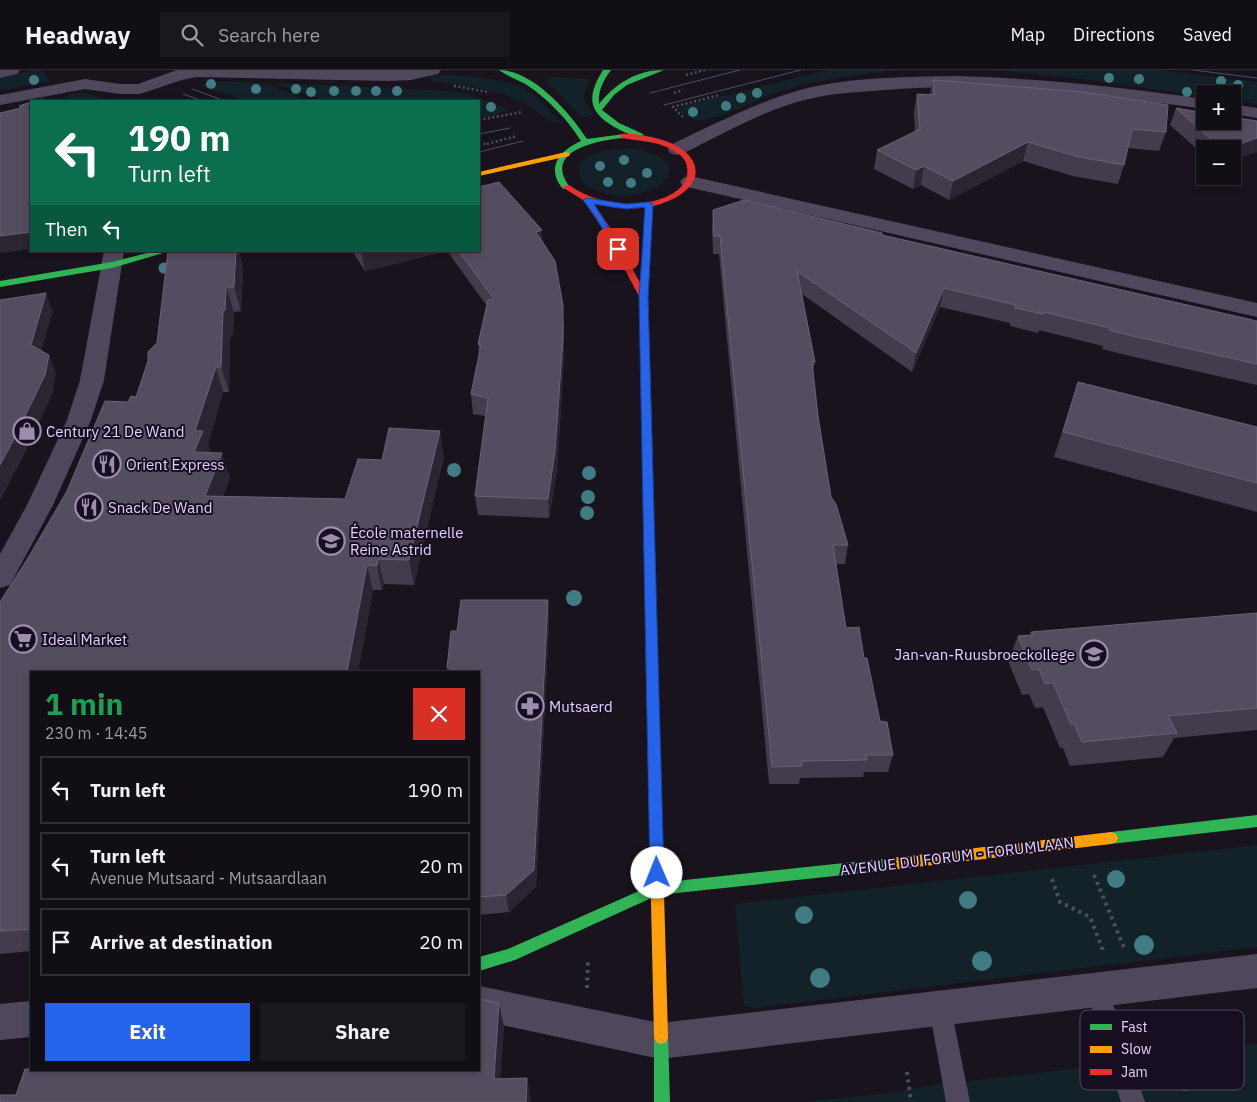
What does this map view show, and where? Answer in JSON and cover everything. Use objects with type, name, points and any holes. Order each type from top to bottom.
[{"type":"main road","points":[[504,70],[518,75],[544,94],[580,131],[586,143]]},
{"type":"main road","points":[[608,70],[597,85],[592,98],[598,110],[612,123],[643,137]]},
{"type":"main road","points":[[598,110],[618,84],[629,78],[660,70]]},
{"type":"main road","points":[[480,174],[566,154],[586,143],[604,138],[643,137],[658,140],[677,149],[691,162],[693,172],[690,182],[681,191],[667,199],[649,204],[626,206],[587,200],[570,192],[560,180],[558,172],[559,163],[566,154]]},
{"type":"main road","points":[[587,200],[609,232],[644,298]]},
{"type":"main road","points":[[649,204],[644,298],[662,1102]]},
{"type":"main road","points":[[0,284],[113,258],[158,252]]},
{"type":"main road","name":"AVENUE DU FORUM - FORUMLAAN","points":[[480,964],[510,955],[657,889],[1257,821]]},
{"type":"street","points":[[0,73],[11,70]]},
{"type":"street","points":[[59,84],[67,79],[109,70]]},
{"type":"street","points":[[0,100],[77,85],[94,84],[120,89],[141,86],[178,75],[197,72],[389,76],[411,75],[432,70]]},
{"type":"street","points":[[677,149],[751,114],[792,98],[842,86],[902,77],[960,75],[1017,79],[1091,87],[1196,103]]},
{"type":"street","points":[[1241,110],[1257,113]]},
{"type":"street","points":[[690,182],[1257,310]]},
{"type":"street","points":[[0,578],[40,505],[79,420],[92,380],[113,258]]},
{"type":"street","points":[[480,1003],[660,1041],[940,1008],[1113,976],[1257,971]]},
{"type":"street","points":[[0,1022],[30,1019]]},
{"type":"lane","points":[[1113,976],[1118,1010]]},
{"type":"lane","points":[[940,1008],[958,1102]]},
{"type":"path","points":[[673,108],[719,95]]},
{"type":"path","points":[[480,120],[523,112]]},
{"type":"path","points":[[480,145],[518,136]]},
{"type":"path","points":[[1040,847],[1060,902],[1090,918],[1113,976]]},
{"type":"path","points":[[1090,866],[1113,976]]},
{"type":"path","points":[[587,991],[588,953]]},
{"type":"path","points":[[907,1072],[911,1102]]},
{"type":"shaded area","points":[[31,70],[41,70],[50,81],[0,91],[0,79]]},
{"type":"shaded area","points":[[827,70],[896,70],[799,86],[775,93],[722,115],[702,120],[686,116],[678,110],[686,105]]},
{"type":"shaded area","points":[[994,70],[1156,70],[1257,82],[1257,104],[1241,102],[1241,85],[1196,85],[1196,96],[1090,80]]},
{"type":"shaded area","points":[[444,75],[486,78],[516,85],[535,96],[562,123],[546,119],[522,102],[501,94],[433,81],[429,76]]},
{"type":"shaded area","points":[[554,77],[589,79],[584,98],[594,115],[583,118],[547,83],[547,79]]},
{"type":"shaded area","points":[[220,81],[263,83],[309,100],[243,100],[199,85]]},
{"type":"shaded area","points":[[276,84],[449,91],[472,95],[509,109],[494,116],[480,117],[480,100],[322,100]]},
{"type":"shaded area","points":[[84,93],[113,100],[62,100],[70,94]]},
{"type":"shaded area","points":[[628,148],[654,154],[667,163],[669,172],[663,182],[651,190],[633,195],[614,195],[591,188],[581,179],[579,166],[589,156],[613,149]]},
{"type":"shaded area","points":[[1257,845],[1257,947],[756,1008],[744,1006],[735,904]]},
{"type":"shaded area","points":[[1257,1044],[1257,1102],[800,1102],[890,1093],[927,1086],[1080,1068],[1080,1090],[1244,1090],[1244,1046]]},
{"type":"building","points":[[933,80],[1083,92],[1168,105],[1166,132],[1132,129],[1124,165],[1079,157],[1028,142],[953,181],[924,166],[916,170],[877,150],[920,129],[917,94],[934,95]]},
{"type":"building","points":[[30,102],[30,232],[0,236],[0,113],[21,108],[19,106]]},
{"type":"building","points":[[1176,108],[1196,111],[1196,126]]},
{"type":"building","points":[[1241,118],[1257,121],[1257,138],[1241,144],[1241,140],[1212,140],[1201,130],[1241,130]]},
{"type":"building","points":[[499,182],[542,230],[536,232],[555,261],[563,305],[563,338],[555,451],[548,499],[475,496],[488,398],[471,394],[481,345],[478,344],[488,300],[494,299],[460,252],[480,252],[480,187]]},
{"type":"building","points":[[744,200],[882,233],[882,235],[1257,321],[1257,364],[1137,337],[1109,330],[1110,328],[1044,312],[1043,314],[1015,308],[1016,305],[944,288],[916,353],[797,271],[815,362],[812,362],[818,416],[831,497],[836,504],[848,545],[833,545],[846,628],[859,627],[864,658],[867,658],[880,721],[887,722],[893,755],[866,755],[867,760],[802,761],[802,766],[772,767],[720,236],[714,236],[713,210]]},
{"type":"building","points":[[168,252],[236,252],[234,287],[226,287],[221,367],[216,367],[195,431],[203,431],[194,452],[222,453],[205,496],[345,499],[358,459],[382,460],[389,428],[440,431],[409,560],[378,559],[377,566],[367,565],[347,671],[30,671],[30,929],[0,931],[0,602],[67,491],[105,401],[128,402],[131,396],[136,397],[148,361],[148,352],[157,343]]},
{"type":"building","points":[[46,293],[31,345],[49,355],[45,375],[0,465],[0,300]]},
{"type":"building","points":[[1078,382],[1257,427],[1257,483],[1063,432]]},
{"type":"building","points":[[461,600],[548,600],[534,870],[506,895],[480,897],[480,671],[452,671],[452,668],[447,668],[451,631],[457,631]]},
{"type":"building","points":[[1257,613],[1257,708],[1168,716],[1177,733],[1082,742],[1074,724],[1071,724],[1053,683],[1045,684],[1039,669],[1032,670],[1018,636],[1033,635],[1031,632]]},
{"type":"building","points":[[480,999],[499,1003],[494,1079],[527,1078],[526,1102],[0,1102],[0,1095],[16,1095],[25,1069],[30,1069],[30,1071],[480,1071]]},
{"type":"tram line","points":[[650,93],[740,70]]},
{"type":"tram line","points":[[664,105],[801,70]]},
{"type":"tram line","points":[[1193,70],[1257,78]]},
{"type":"tram line","points":[[192,89],[222,100]]},
{"type":"tram line","points":[[183,94],[200,100]]},
{"type":"tram line","points":[[480,134],[510,128]]},
{"type":"tram line","points":[[480,152],[523,141]]},
{"type":"traffic: fast","points":[[503,70],[528,83],[550,99],[570,120],[586,143]]},
{"type":"traffic: fast","points":[[607,70],[599,83],[595,95],[595,104],[607,119],[640,136]]},
{"type":"traffic: fast","points":[[598,110],[624,83],[660,70]]},
{"type":"traffic: fast","points":[[566,187],[562,182],[558,169],[563,157],[569,151],[586,142],[624,136]]},
{"type":"traffic: fast","points":[[0,284],[112,265],[162,252]]},
{"type":"traffic: fast","points":[[647,432],[652,676]]},
{"type":"traffic: fast","points":[[1111,838],[1257,821]]},
{"type":"traffic: fast","points":[[480,964],[510,955],[657,889],[891,864]]},
{"type":"traffic: fast","points":[[661,1037],[662,1102]]},
{"type":"traffic: slow","points":[[480,174],[566,154]]},
{"type":"traffic: slow","points":[[647,432],[644,298],[649,204]]},
{"type":"traffic: slow","points":[[652,676],[661,1037]]},
{"type":"traffic: slow","points":[[891,864],[1111,838]]},
{"type":"traffic: jam","points":[[566,187],[592,201],[608,205],[625,206],[657,203],[672,197],[686,187],[692,172],[690,162],[685,154],[677,148],[666,144],[643,138],[624,136]]},
{"type":"traffic: jam","points":[[587,200],[609,232],[644,298]]},
{"type":"place","name":"Century 21 De Wand","points":[[27,431]]},
{"type":"place","name":"Orient Express","points":[[107,464]]},
{"type":"place","name":"Snack De Wand","points":[[89,507]]},
{"type":"place","name":"École maternelle Reine Astrid","points":[[331,541]]},
{"type":"place","name":"Ideal Market","points":[[23,639]]},
{"type":"place","name":"Jan-van-Ruusbroeckollege","points":[[1094,654]]},
{"type":"place","name":"Mutsaerd","points":[[530,706]]},
{"type":"route","points":[[618,249],[599,216],[587,200],[626,206],[649,204],[644,298],[657,873]]}]
